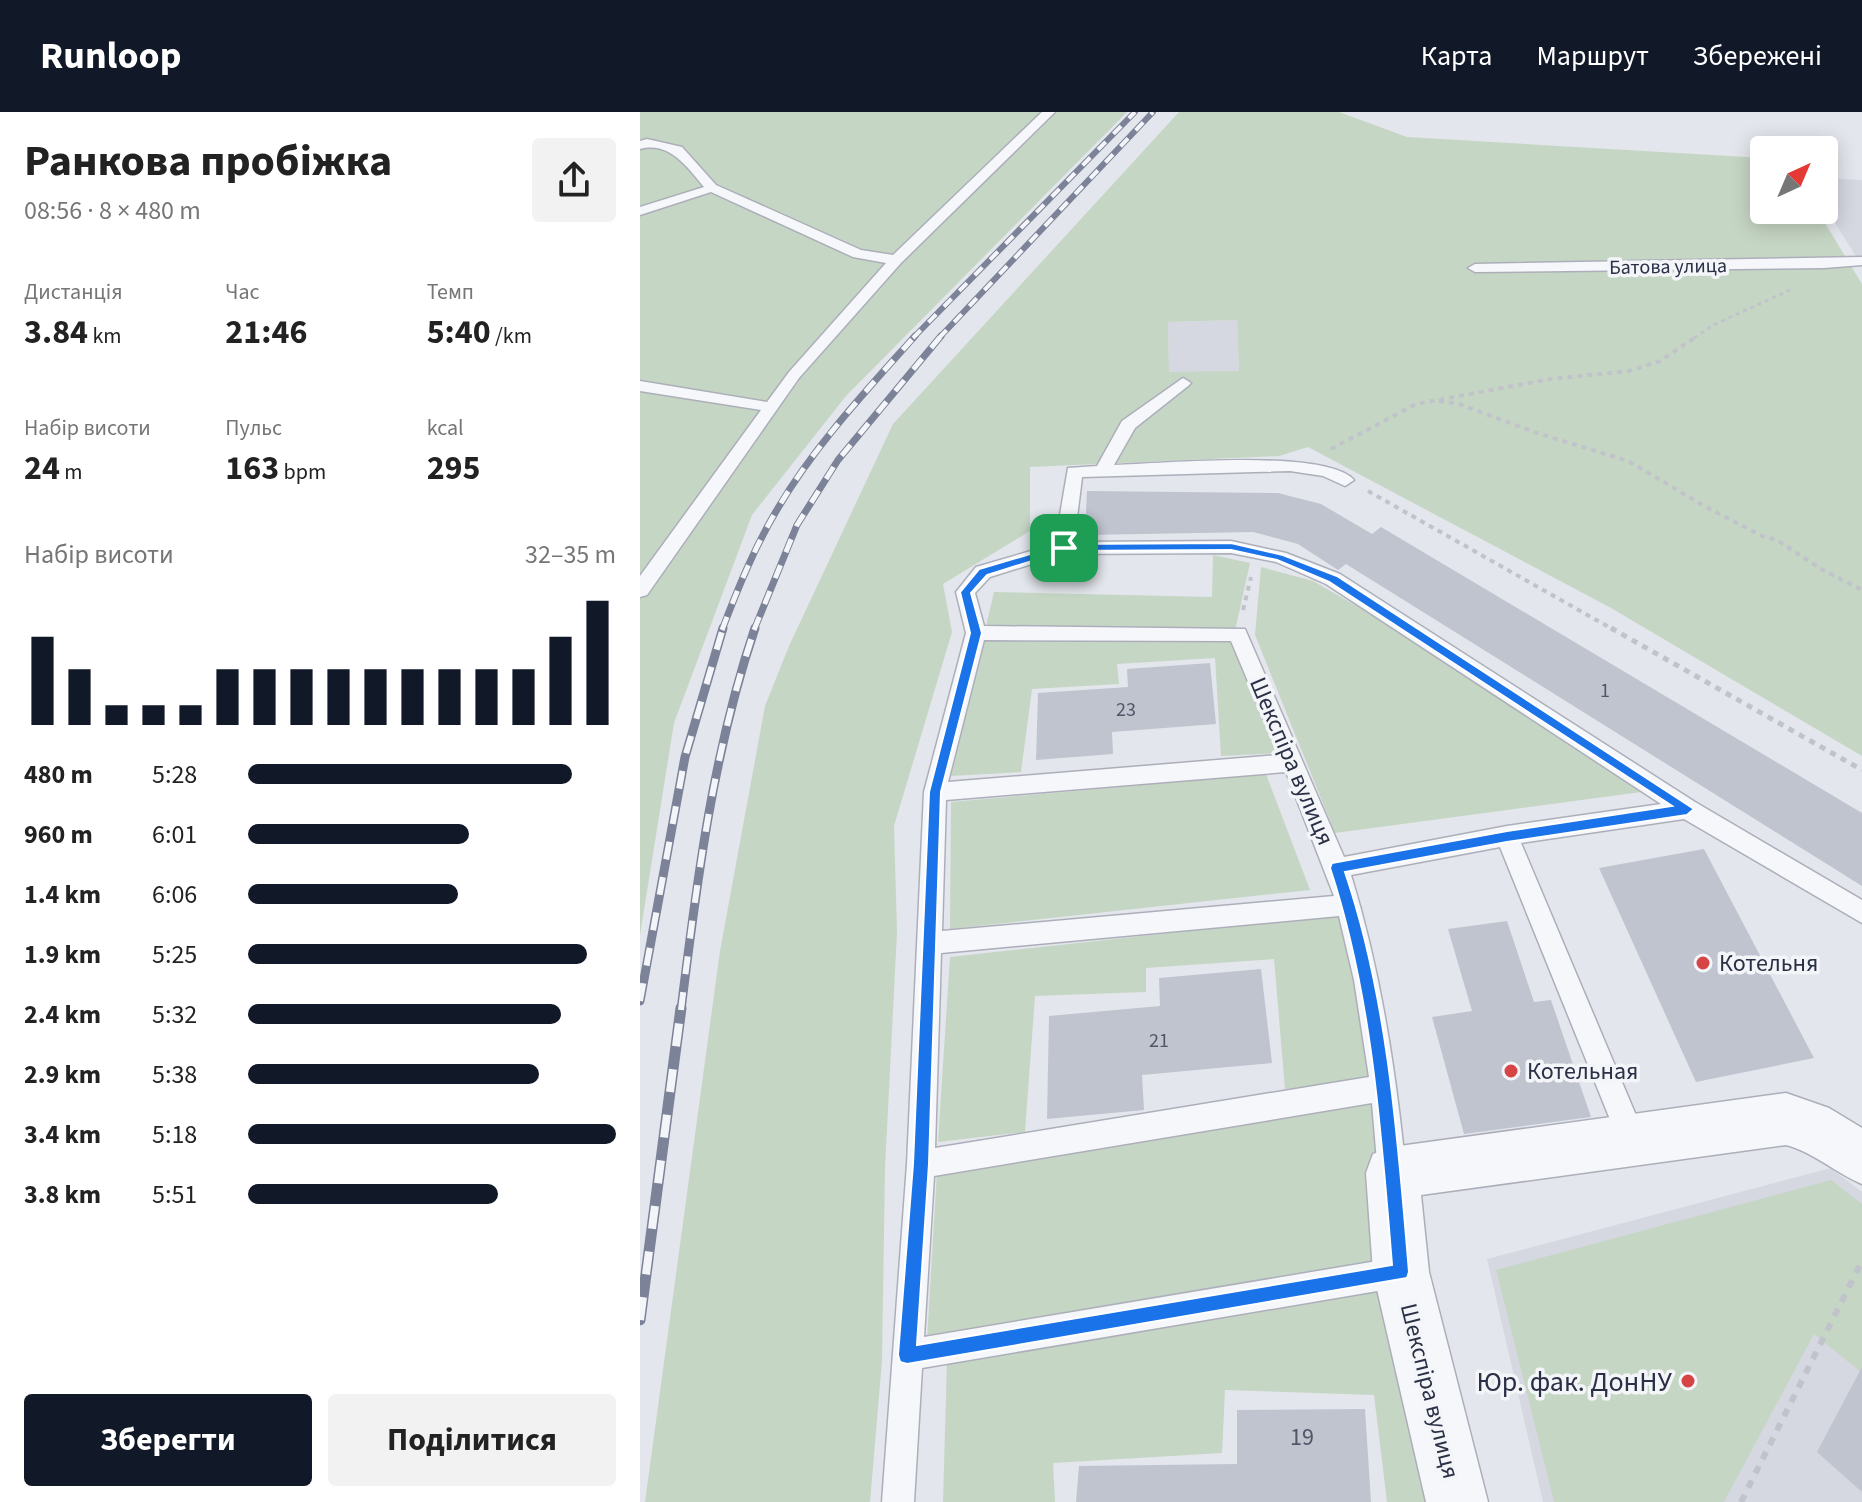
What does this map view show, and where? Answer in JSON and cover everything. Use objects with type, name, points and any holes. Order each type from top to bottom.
[{"type":"street","points":[[1392,1173],[1786,1119],[1811,1126],[1862,1158]]},
{"type":"street","name":"Шекспіра вулиця","points":[[1392,1173],[1401,1272],[1457,1502]]},
{"type":"lane","points":[[640,590],[794,375],[896,260],[1049,112]]},
{"type":"lane","points":[[640,145],[647,143],[678,150],[712,188],[858,254],[896,260]]},
{"type":"lane","points":[[640,211],[712,188]]},
{"type":"lane","name":"Батова улица","points":[[1475,268],[1862,261]]},
{"type":"lane","points":[[1103,471],[1128,425],[1183,383]]},
{"type":"lane","points":[[640,386],[770,407]]},
{"type":"lane","points":[[1064,548],[1074,472],[1308,467],[1327,471],[1345,480]]},
{"type":"lane","points":[[898,1502],[921,1164],[935,792],[976,633],[965,592],[983,572],[1064,548],[1231,547],[1280,557],[1333,579],[1687,809],[1862,912]]},
{"type":"lane","points":[[976,633],[1238,634]]},
{"type":"lane","name":"Шекспіра вулиця","points":[[1238,634],[1337,868],[1349,905],[1385,1088],[1392,1173]]},
{"type":"lane","points":[[935,792],[1292,763]]},
{"type":"lane","points":[[1337,868],[1507,836],[1687,809]]},
{"type":"lane","points":[[1507,836],[1632,1139]]},
{"type":"lane","points":[[931,943],[1349,905]]},
{"type":"lane","points":[[921,1164],[1385,1088]]},
{"type":"lane","points":[[907,1355],[1401,1272]]},
{"type":"path","points":[[1308,467],[1333,447],[1416,404],[1551,379],[1629,371],[1660,361],[1713,325],[1793,288],[1803,276],[1824,264]]},
{"type":"path","points":[[1436,401],[1459,404],[1537,433],[1628,461],[1706,507],[1762,536],[1777,540],[1821,569],[1862,590]]},
{"type":"path","points":[[1345,480],[1390,502],[1862,770]]},
{"type":"path","points":[[1238,634],[1257,552]]},
{"type":"path","points":[[1741,1502],[1862,1261]]},
{"type":"shaded area","points":[[1838,179],[1862,180],[1862,266],[1836,224]]},
{"type":"shaded area","points":[[1237,320],[1239,372],[1169,372],[1168,322]]},
{"type":"shaded area","name":"Юр. фак. ДонНУ","points":[[1831,1168],[1862,1192],[1862,1502],[1543,1502],[1487,1259]]},
{"type":"green space","points":[[640,112],[1127,112],[846,396],[752,515],[674,723],[640,935]]},
{"type":"green space","points":[[1179,112],[1339,112],[1407,137],[1750,157],[1750,224],[1826,224],[1862,284],[1862,756],[1611,608],[1308,447],[1279,456],[1030,467],[1030,531],[943,584],[952,632],[894,826],[897,932],[885,1168],[882,1361],[870,1502],[645,1502],[720,951],[765,706],[789,646],[893,424]],"holes":[[[1237,320],[1239,371],[1169,372],[1168,322]]]},
{"type":"green space","points":[[1213,555],[1250,563],[1235,631],[1281,753],[1221,756],[1215,658],[1117,664],[1119,684],[1032,689],[1021,772],[951,776],[994,592],[1212,597]]},
{"type":"green space","points":[[1261,567],[1313,581],[1402,632],[1641,792],[1335,833],[1255,635]]},
{"type":"green space","points":[[1266,774],[1310,890],[950,929],[951,802]]},
{"type":"green space","points":[[1344,914],[1371,1081],[1285,1089],[1274,959],[1146,968],[1146,992],[1035,996],[1025,1132],[938,1142],[950,957]]},
{"type":"green space","points":[[1374,1103],[1385,1261],[927,1340],[937,1172]]},
{"type":"green space","name":"Юр. фак. ДонНУ","points":[[1831,1180],[1862,1204],[1862,1373],[1814,1334],[1724,1502],[1554,1502],[1496,1270]]},
{"type":"green space","points":[[1389,1289],[1441,1502],[1387,1502],[1374,1395],[1225,1390],[1222,1453],[1053,1463],[1055,1502],[943,1502],[947,1361]]},
{"type":"building","points":[[1087,491],[1278,493],[1321,504],[1372,534],[1381,527],[1862,813],[1862,886],[1346,564],[1338,570],[1298,544],[1253,532],[1085,535]]},
{"type":"building","points":[[1210,663],[1216,724],[1112,732],[1113,754],[1036,760],[1038,693],[1128,687],[1127,669]]},
{"type":"building","name":"Котельня","points":[[1704,849],[1814,1058],[1696,1082],[1599,868]]},
{"type":"building","name":"Котельная","points":[[1507,921],[1534,1002],[1551,1000],[1591,1117],[1464,1134],[1432,1017],[1472,1011],[1448,929]]},
{"type":"building","points":[[1261,969],[1272,1063],[1142,1075],[1144,1110],[1047,1119],[1049,1016],[1160,1006],[1159,978]]},
{"type":"building","points":[[1862,1367],[1862,1492],[1817,1452]]},
{"type":"building","points":[[1365,1409],[1371,1502],[1076,1502],[1079,1466],[1237,1464],[1237,1410]]},
{"type":"railway","points":[[913,338],[1135,112]]},
{"type":"railway","points":[[939,338],[1153,112]]},
{"type":"railway","points":[[722,630],[754,552],[808,462],[915,336]]},
{"type":"railway","points":[[754,630],[797,525],[838,460],[941,336]]},
{"type":"railway","points":[[640,1001],[685,757],[723,628]]},
{"type":"railway","points":[[681,1010],[700,865],[717,769],[755,628]]},
{"type":"railway","points":[[640,1320],[681,1008]]},
{"type":"place","name":"Котельня","points":[[1703,963]]},
{"type":"place","name":"Котельная","points":[[1511,1071]]},
{"type":"place","name":"Юр. фак. ДонНУ","points":[[1688,1381]]},
{"type":"route","points":[[1231,547],[1280,557],[1333,579],[1687,809],[1507,836],[1337,868],[1349,905],[1385,1088],[1401,1272],[907,1355],[921,1164],[935,792],[976,633],[965,592],[983,572],[1047,550],[1064,548],[1231,547]]}]
